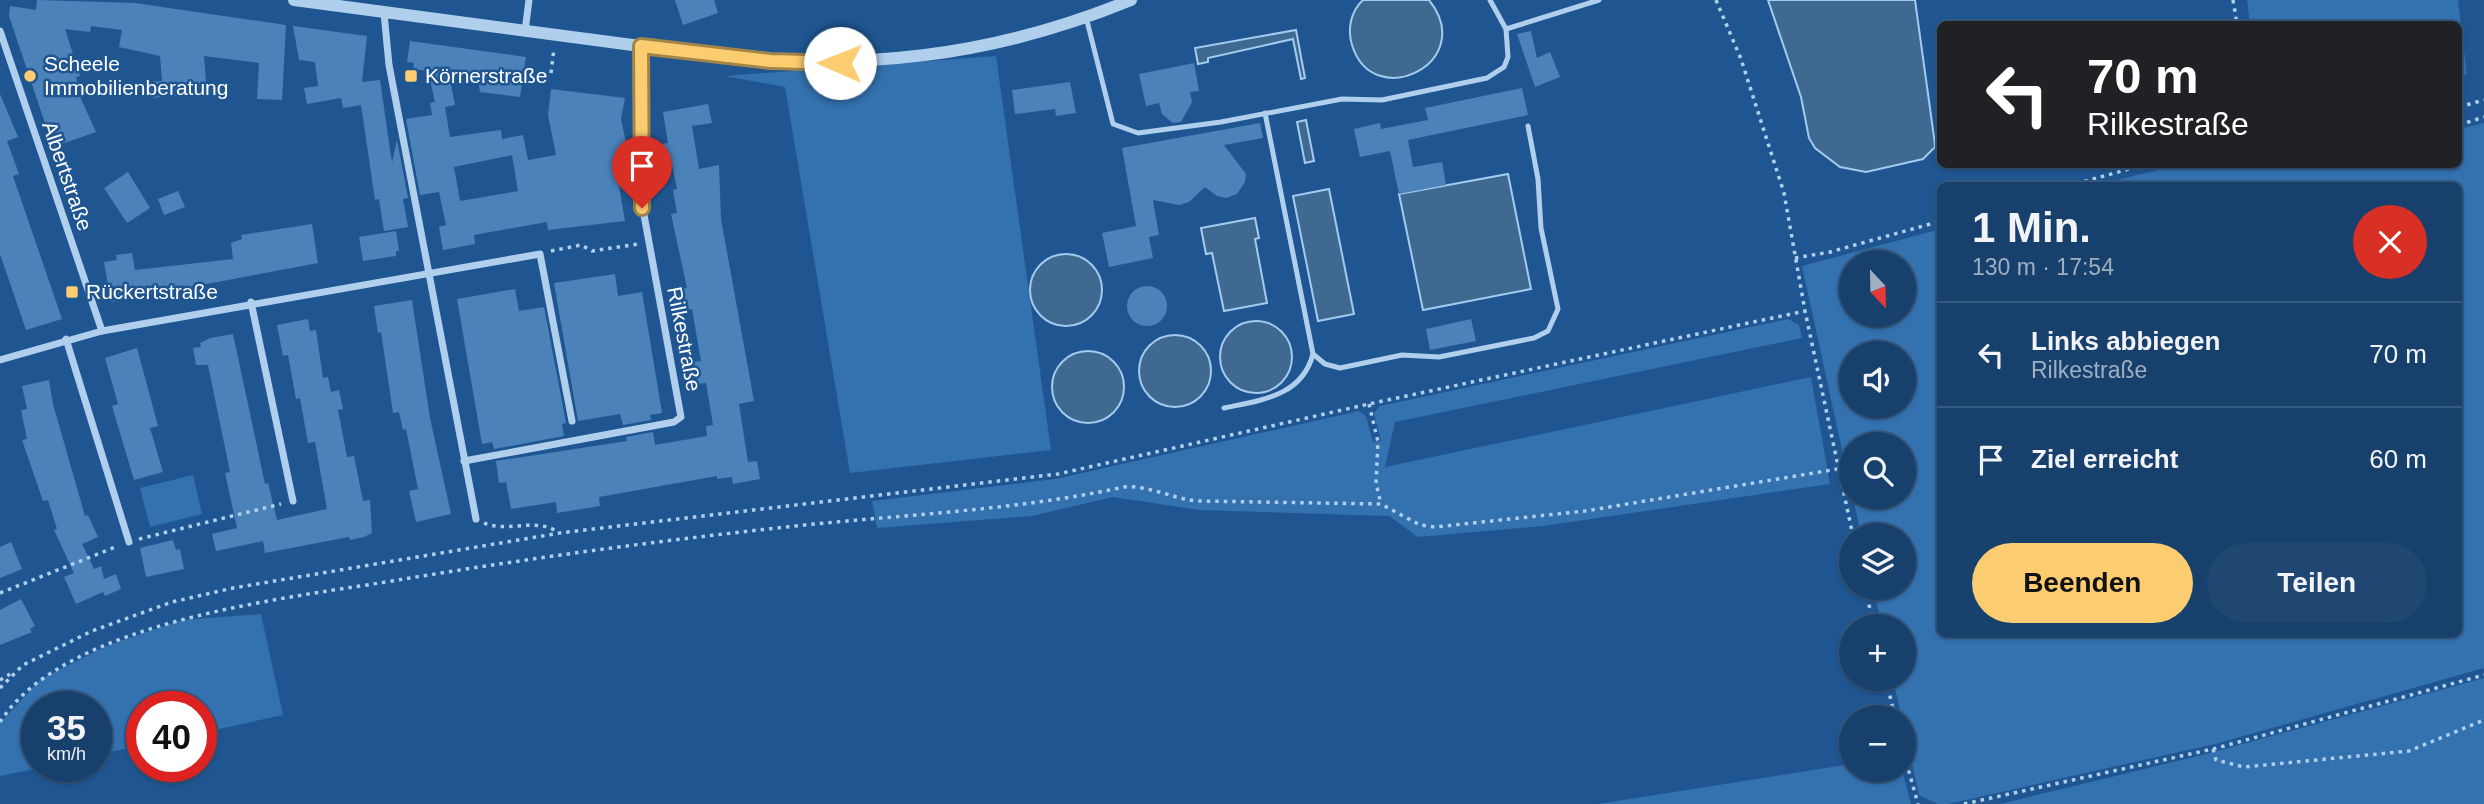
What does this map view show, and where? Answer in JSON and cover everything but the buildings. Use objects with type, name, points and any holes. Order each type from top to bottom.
[{"type":"street","points":[[293,0],[771,61],[873,62],[1012,40],[1131,0]]},
{"type":"street","points":[[525,31],[529,0]]},
{"type":"street","points":[[384,13],[389,65],[476,519]]},
{"type":"street","name":"Albertstraße","points":[[0,31],[2,48],[102,331]]},
{"type":"street","name":"Rilkestraße","points":[[464,460],[678,420],[681,411],[647,242],[640,192],[641,46]]},
{"type":"street","points":[[0,360],[102,331],[251,302],[540,254],[572,421]]},
{"type":"street","points":[[251,302],[293,501]]},
{"type":"street","points":[[66,340],[129,542]]},
{"type":"lane","points":[[1086,16],[1113,124],[1123,130],[1138,133],[1351,98],[1382,100],[1488,78],[1504,67],[1508,57],[1506,29],[1490,0]]},
{"type":"lane","points":[[1506,29],[1599,0]]},
{"type":"lane","points":[[1224,408],[1259,401],[1292,388],[1309,368],[1313,354],[1265,113]]},
{"type":"lane","points":[[1313,354],[1325,364],[1340,368],[1402,355],[1439,357],[1534,338],[1548,331],[1558,309],[1541,228],[1538,178],[1528,126]]},
{"type":"path","points":[[1716,0],[1763,124],[1784,193],[1805,311],[1850,523]]},
{"type":"path","points":[[2233,0],[2236,21]]},
{"type":"path","points":[[551,74],[555,35]]},
{"type":"path","points":[[2462,106],[2484,100]]},
{"type":"path","points":[[2462,123],[2484,117]]},
{"type":"path","points":[[2082,182],[2133,168]]},
{"type":"path","points":[[1795,258],[1830,252],[1937,222]]},
{"type":"path","points":[[540,254],[580,244],[592,251],[647,242]]},
{"type":"path","points":[[0,680],[92,631],[172,602],[244,586],[560,533],[1058,474],[1805,311]]},
{"type":"path","points":[[1369,404],[1378,442],[1376,483],[1381,504]]},
{"type":"path","points":[[0,722],[22,694],[41,679],[81,657],[147,631],[239,606],[471,566],[808,525],[1010,508],[1124,486],[1135,486],[1179,499],[1198,501],[1381,504],[1398,510],[1409,520],[1435,527],[1585,511],[1838,469]]},
{"type":"path","points":[[0,593],[129,542],[293,501]]},
{"type":"path","points":[[476,519],[494,527],[543,525],[560,533]]},
{"type":"path","points":[[0,688],[12,673]]},
{"type":"path","points":[[1964,804],[2213,749],[2484,675]]},
{"type":"path","points":[[2213,749],[2216,760],[2244,767],[2409,751],[2484,720]]},
{"type":"path","points":[[1912,782],[1918,804]]},
{"type":"shaded area","points":[[1363,0],[1429,0],[1441,23],[1441,43],[1432,60],[1417,72],[1399,77],[1380,76],[1363,65],[1352,45],[1350,33],[1353,15]]},
{"type":"shaded area","points":[[1768,0],[1915,0],[1935,147],[1923,159],[1866,172],[1840,167],[1815,148],[1809,138],[1801,97]]},
{"type":"shaded area","points":[[2247,0],[2458,0],[2461,21],[2250,21]]},
{"type":"shaded area","points":[[1296,30],[1305,78],[1301,79],[1293,39],[1208,58],[1208,62],[1198,64],[1195,48]]},
{"type":"shaded area","points":[[2462,33],[2467,74],[2462,76]]},
{"type":"shaded area","points":[[996,56],[1051,450],[850,473],[785,87],[725,76]]},
{"type":"shaded area","points":[[1306,120],[1314,161],[1305,163],[1297,122]]},
{"type":"shaded area","points":[[2484,123],[2484,668],[2215,744],[1948,804],[1938,804],[1919,795],[1916,782],[1916,705],[1899,705],[1896,691],[1916,691],[1916,614],[1879,614],[1876,600],[1916,600],[1916,523],[1858,523],[1856,509],[1916,509],[1916,432],[1839,432],[1839,436],[1802,266],[1839,256],[1839,327],[1916,327],[1916,250],[1862,250],[1937,230],[1937,637],[2462,637],[2462,182],[2108,182],[2167,168],[2462,168],[2462,128]]},
{"type":"shaded area","points":[[1508,174],[1531,289],[1423,310],[1399,194]]},
{"type":"shaded area","points":[[1329,189],[1354,314],[1318,321],[1293,196]]},
{"type":"shaded area","points":[[1255,218],[1259,238],[1255,239],[1267,303],[1224,311],[1212,253],[1206,254],[1201,228]]},
{"type":"shaded area","points":[[1066,254],[1086,260],[1096,270],[1102,290],[1096,310],[1086,320],[1066,326],[1046,320],[1036,310],[1030,290],[1036,270],[1046,260]]},
{"type":"shaded area","points":[[1788,319],[1799,325],[1802,338],[1395,422],[1385,467],[1811,377],[1830,484],[1543,526],[1418,537],[1389,516],[1199,510],[1113,497],[1032,516],[877,528],[872,501],[1055,479],[1359,411],[1366,416],[1373,442],[1381,441],[1374,413],[1380,406]]},
{"type":"shaded area","points":[[1256,321],[1276,327],[1286,337],[1292,357],[1286,377],[1276,387],[1256,393],[1236,387],[1226,377],[1220,357],[1226,337],[1236,327]]},
{"type":"shaded area","points":[[1175,335],[1195,341],[1205,351],[1211,371],[1205,391],[1195,401],[1175,407],[1155,401],[1145,391],[1139,371],[1145,351],[1155,341]]},
{"type":"shaded area","points":[[1088,351],[1108,357],[1118,367],[1124,387],[1118,407],[1108,417],[1088,423],[1068,417],[1058,407],[1052,387],[1058,367],[1068,357]]},
{"type":"shaded area","points":[[193,475],[202,514],[150,527],[140,488]]},
{"type":"shaded area","points":[[261,614],[283,715],[217,729],[217,691],[126,691],[126,748],[112,752],[112,691],[30,691],[41,679],[109,645],[182,620]]},
{"type":"shaded area","points":[[2484,678],[2484,804],[2000,804],[2206,754]]},
{"type":"shaded area","points":[[21,700],[21,772],[0,776],[0,723]]},
{"type":"shaded area","points":[[1839,766],[1839,782],[1905,782],[1911,804],[1598,804]]},
{"type":"place","name":"Scheele Immobilienberatung","points":[[30,76]]},
{"type":"place","name":"Körnerstraße","points":[[411,76]]},
{"type":"place","name":"Rückertstraße","points":[[72,292]]},
{"type":"route","points":[[642,208],[641,46],[771,61],[840,63]]}]
